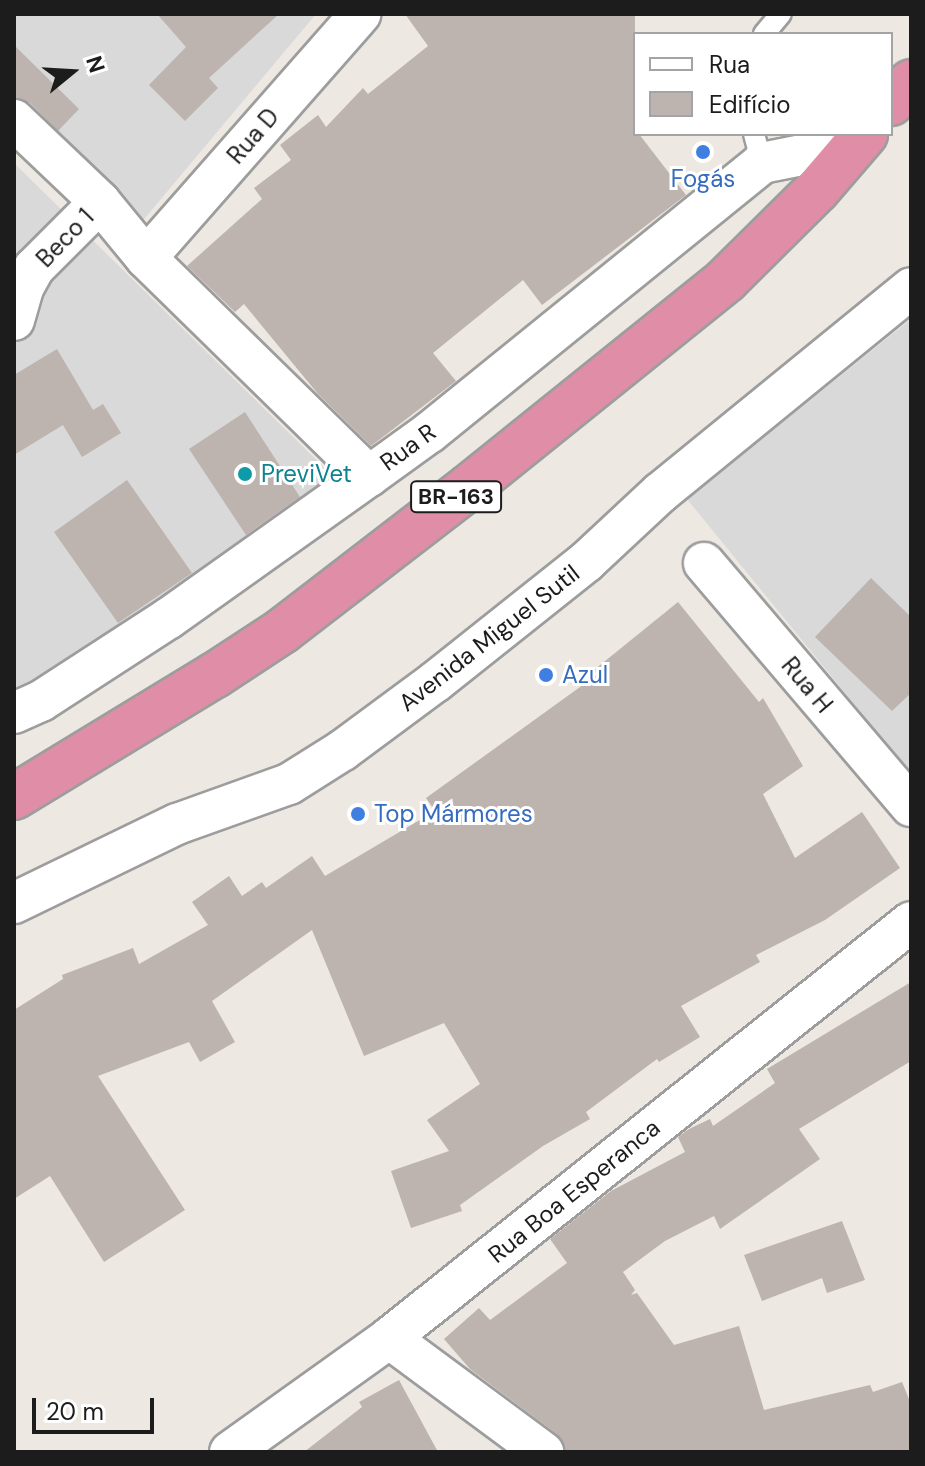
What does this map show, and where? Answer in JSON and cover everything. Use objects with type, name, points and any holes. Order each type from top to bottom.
[{"type":"highway","points":[[893,101],[911,82]]},
{"type":"highway","name":"BR-163","points":[[14,797],[269,640],[457,497],[726,280],[861,139]]},
{"type":"street","name":"Rua D","points":[[146,258],[360,14]]},
{"type":"street","name":"Rua R","points":[[14,120],[100,202],[146,258],[369,476],[430,432],[758,149],[861,139]]},
{"type":"street","name":"Beco 1","points":[[14,320],[23,288],[34,268],[100,202]]},
{"type":"street","name":"Avenida Miguel Sutil","points":[[14,903],[177,824],[289,784],[303,775],[435,682],[587,561],[660,493],[911,288]]},
{"type":"street","points":[[14,713],[41,701],[169,618],[369,476]]},
{"type":"street","name":"Rua H","points":[[704,563],[911,806]]},
{"type":"street","name":"Rua Boa Esperanca","points":[[230,1452],[389,1338],[911,922]]},
{"type":"street","points":[[389,1338],[543,1452]]},
{"type":"lane","points":[[766,32],[781,14]]},
{"type":"shaded area","points":[[14,14],[316,14],[140,224],[14,108]]},
{"type":"shaded area","points":[[14,163],[341,484],[14,729]]},
{"type":"shaded area","points":[[911,319],[911,774],[687,499]]},
{"type":"building","points":[[157,14],[279,14],[209,78],[218,88],[185,121],[149,85],[186,47]]},
{"type":"building","points":[[405,14],[635,14],[633,136],[641,136],[686,195],[542,305],[523,280],[433,353],[456,381],[371,446],[318,394],[244,304],[235,312],[187,266],[262,199],[254,188],[291,160],[280,145],[318,115],[326,127],[363,88],[368,94],[428,46]]},
{"type":"building","points":[[14,45],[79,109],[58,131],[30,103],[14,98]]},
{"type":"building","points":[[57,349],[93,410],[103,404],[121,433],[82,457],[63,425],[14,455],[14,375]]},
{"type":"building","name":"PreviVet","points":[[245,412],[300,497],[246,535],[189,449]]},
{"type":"building","points":[[127,480],[192,573],[118,623],[54,532]]},
{"type":"building","points":[[871,578],[911,617],[911,693],[892,711],[815,637]]},
{"type":"building","points":[[678,602],[759,702],[763,698],[803,766],[763,794],[795,858],[862,812],[900,868],[825,920],[756,955],[760,962],[681,1006],[700,1037],[659,1062],[657,1059],[586,1112],[590,1119],[543,1146],[460,1205],[462,1211],[411,1228],[391,1171],[449,1151],[427,1120],[480,1084],[444,1023],[364,1056],[312,930],[212,1001],[235,1042],[200,1062],[189,1042],[98,1076],[185,1210],[104,1262],[50,1176],[14,1199],[14,1010],[63,979],[62,975],[133,948],[139,964],[208,925],[192,902],[229,876],[242,896],[262,882],[266,888],[312,856],[325,876],[435,811],[426,798],[598,674],[594,670]]},
{"type":"building","points":[[911,982],[911,1061],[799,1129],[820,1159],[720,1229],[714,1216],[665,1241],[623,1272],[635,1290],[631,1295],[637,1293],[674,1345],[739,1326],[764,1410],[870,1385],[873,1392],[902,1382],[911,1404],[911,1452],[566,1452],[557,1434],[470,1369],[444,1339],[479,1308],[490,1320],[567,1263],[550,1239],[611,1191],[685,1152],[678,1137],[710,1119],[713,1126],[775,1083],[767,1069]]},
{"type":"building","points":[[842,1221],[865,1280],[827,1293],[822,1278],[762,1301],[744,1255]]},
{"type":"building","points":[[399,1380],[438,1452],[304,1452],[362,1407],[359,1402]]},
{"type":"place","name":"Fogás","points":[[703,152]]},
{"type":"place","name":"PreviVet","points":[[245,474]]},
{"type":"place","name":"Azul","points":[[546,675]]},
{"type":"place","name":"Top Mármores","points":[[358,814]]}]
